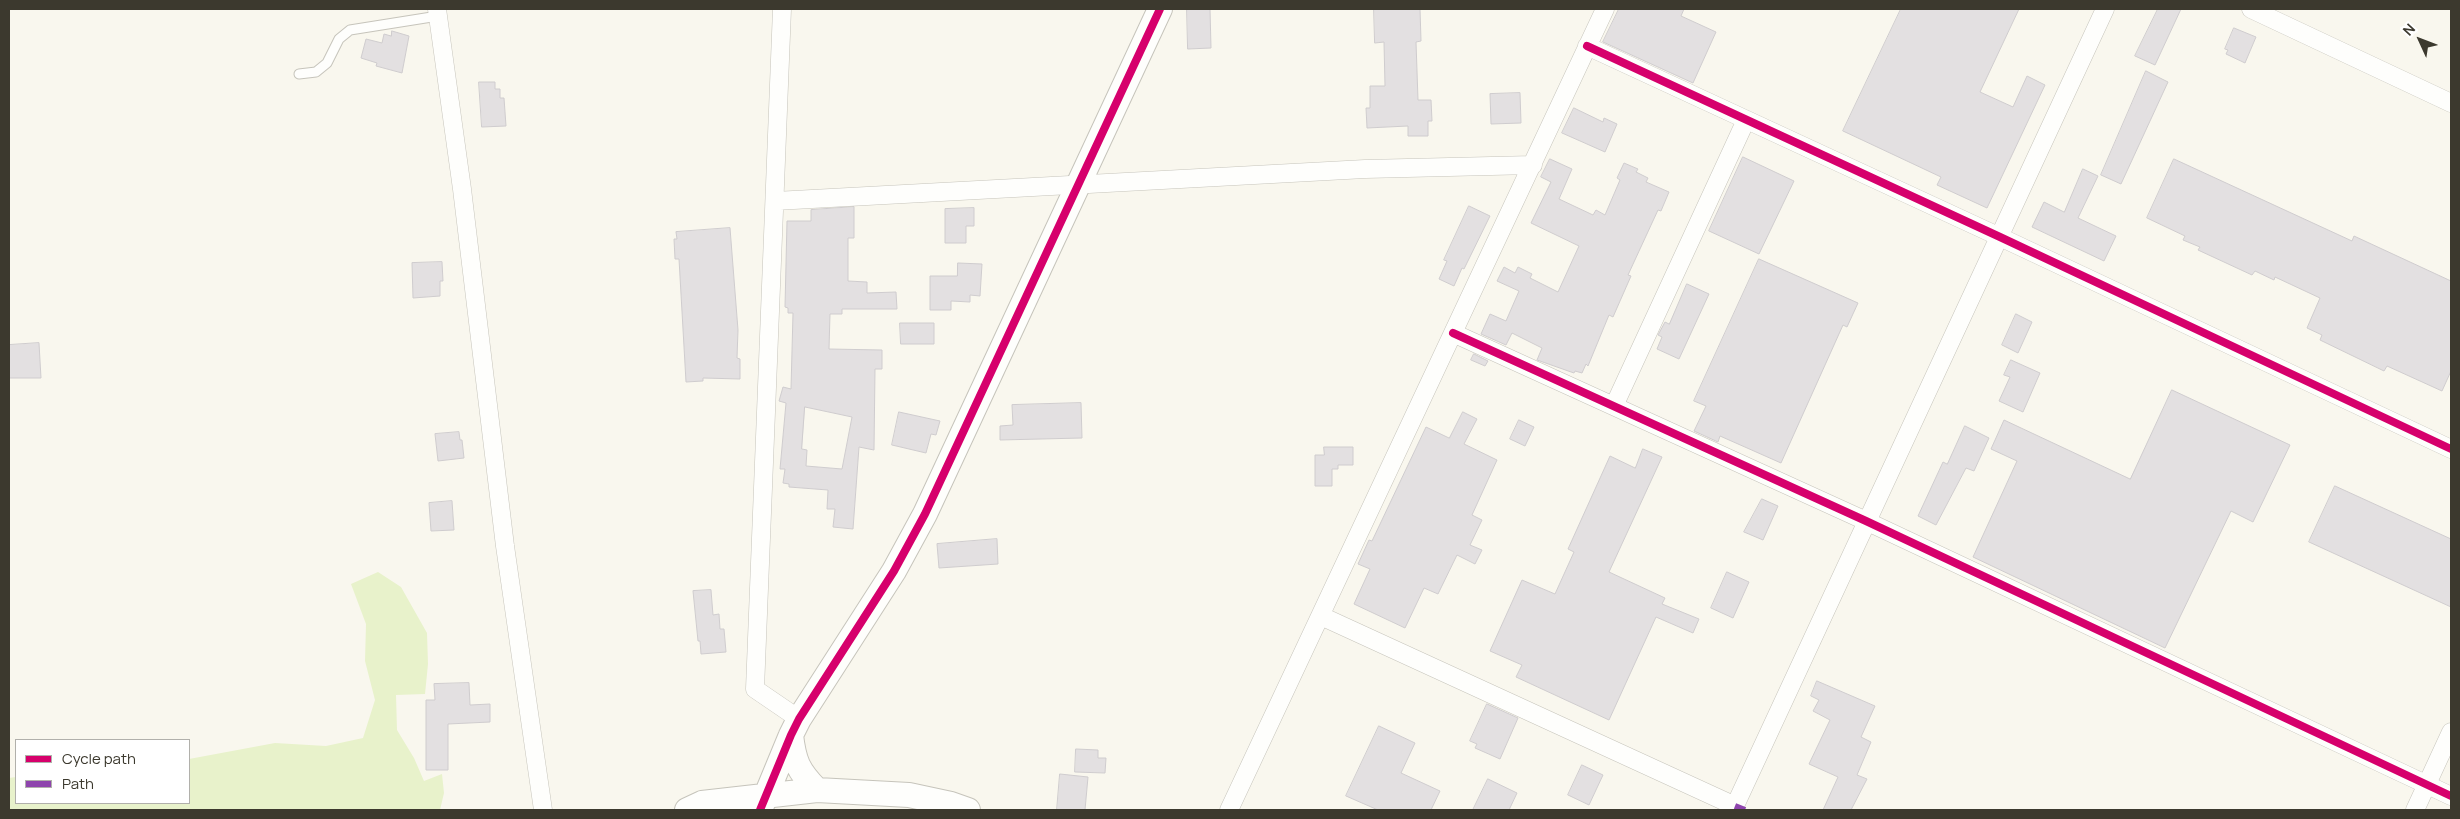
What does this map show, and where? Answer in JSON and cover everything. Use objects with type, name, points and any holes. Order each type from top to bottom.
[{"type":"street","points":[[782,9],[755,689],[795,727]]},
{"type":"street","points":[[762,804],[795,727],[894,571],[925,514],[1160,9]]},
{"type":"street","points":[[1229,810],[1605,9]]},
{"type":"street","points":[[1320,616],[1734,808],[2105,9]]},
{"type":"street","points":[[2251,9],[2451,103]]},
{"type":"street","points":[[437,13],[462,189],[504,546],[543,810]]},
{"type":"street","points":[[1587,46],[2000,236],[2451,449]]},
{"type":"street","points":[[1614,406],[1746,120]]},
{"type":"street","points":[[775,201],[1365,169],[1533,165]]},
{"type":"street","points":[[1453,333],[1866,521],[2451,796]]},
{"type":"street","points":[[795,727],[793,756],[801,775],[817,790]]},
{"type":"street","points":[[2415,810],[2451,732]]},
{"type":"street","points":[[687,810],[702,803],[734,798],[762,804],[817,790],[909,795],[951,804],[968,810]]},
{"type":"lane","points":[[299,74],[316,72],[327,63],[339,39],[350,30],[437,13]]},
{"type":"green space","points":[[378,572],[401,587],[427,633],[428,664],[425,694],[396,695],[397,730],[414,758],[424,781],[442,774],[444,793],[440,810],[9,810],[9,778],[15,777],[15,804],[190,804],[190,759],[275,743],[326,746],[363,738],[375,700],[365,661],[366,624],[351,584]]},
{"type":"building","points":[[1187,9],[1210,9],[1211,48],[1188,49]]},
{"type":"building","points":[[1374,9],[1420,9],[1421,41],[1416,42],[1418,100],[1431,100],[1432,121],[1428,121],[1428,136],[1408,136],[1408,126],[1367,128],[1366,108],[1370,108],[1370,86],[1385,86],[1384,42],[1375,43]]},
{"type":"building","points":[[1619,9],[1684,9],[1681,16],[1716,32],[1693,83],[1603,42]]},
{"type":"building","points":[[1901,9],[2019,9],[1980,92],[2013,107],[2027,76],[2045,85],[1987,208],[1937,185],[1941,177],[1843,131]]},
{"type":"building","points":[[2158,9],[2181,9],[2155,65],[2135,56]]},
{"type":"building","points":[[2234,28],[2256,37],[2245,63],[2226,54],[2228,50],[2225,49]]},
{"type":"building","points":[[392,31],[409,36],[402,73],[376,66],[377,63],[361,58],[366,39],[382,43],[384,34],[391,36]]},
{"type":"building","points":[[2146,71],[2168,82],[2121,184],[2101,175]]},
{"type":"building","points":[[479,82],[495,82],[495,89],[500,89],[500,98],[504,98],[506,126],[482,127]]},
{"type":"building","points":[[1520,93],[1521,123],[1491,124],[1490,94]]},
{"type":"building","points":[[1574,108],[1603,122],[1604,118],[1617,124],[1605,152],[1562,133]]},
{"type":"building","points":[[1743,157],[1794,181],[1759,254],[1709,231]]},
{"type":"building","points":[[1550,159],[1572,169],[1559,199],[1593,215],[1596,210],[1605,215],[1620,180],[1617,178],[1624,163],[1638,169],[1636,172],[1648,178],[1646,182],[1669,192],[1661,211],[1658,210],[1628,275],[1631,276],[1613,317],[1609,315],[1588,366],[1586,364],[1582,373],[1575,371],[1574,373],[1537,360],[1542,348],[1512,333],[1506,345],[1481,334],[1490,314],[1506,321],[1519,291],[1497,281],[1504,267],[1515,273],[1518,267],[1532,274],[1530,278],[1558,292],[1579,246],[1531,223],[1551,182],[1541,177]]},
{"type":"building","points":[[2174,159],[2352,241],[2354,236],[2451,281],[2451,371],[2442,391],[2387,366],[2384,371],[2320,340],[2322,335],[2307,328],[2320,298],[2275,277],[2274,280],[2255,271],[2252,275],[2198,250],[2200,247],[2183,240],[2185,236],[2147,218]]},
{"type":"building","points":[[2083,169],[2098,176],[2078,218],[2116,236],[2104,261],[2032,227],[2044,202],[2064,212]]},
{"type":"building","points":[[1469,206],[1490,216],[1454,286],[1439,279],[1447,261],[1444,260]]},
{"type":"building","points":[[854,207],[854,238],[848,238],[848,281],[867,282],[867,293],[896,292],[897,309],[842,309],[842,314],[830,314],[829,349],[882,350],[882,369],[875,369],[874,450],[859,447],[853,529],[833,527],[835,509],[827,509],[828,490],[789,487],[789,484],[783,483],[785,469],[780,469],[786,403],[779,401],[783,387],[791,389],[793,313],[788,313],[788,308],[785,307],[787,221],[811,221],[811,210]],"holes":[[[805,407],[852,417],[842,469],[806,466],[807,450],[802,449]]]},
{"type":"building","points":[[974,208],[974,226],[966,226],[966,243],[945,243],[945,209]]},
{"type":"building","points":[[730,228],[738,330],[737,358],[740,359],[740,379],[703,378],[703,381],[686,382],[679,259],[675,259],[674,239],[677,239],[676,232]]},
{"type":"building","points":[[1759,259],[1858,303],[1847,327],[1843,325],[1781,463],[1720,436],[1718,442],[1694,431],[1706,406],[1694,401]]},
{"type":"building","points":[[442,262],[443,281],[440,281],[440,296],[413,298],[412,263]]},
{"type":"building","points":[[958,263],[982,264],[980,296],[970,295],[970,302],[951,301],[951,310],[930,310],[930,276],[957,276]]},
{"type":"building","points":[[1687,284],[1709,294],[1679,359],[1657,349],[1662,337],[1658,335],[1665,322],[1669,324]]},
{"type":"building","points":[[2016,314],[2032,322],[2018,353],[2002,345]]},
{"type":"building","points":[[900,323],[934,323],[934,344],[901,344]]},
{"type":"building","points":[[39,343],[41,378],[9,378],[9,345]]},
{"type":"building","points":[[1474,354],[1488,361],[1485,366],[1471,360]]},
{"type":"building","points":[[2011,360],[2040,373],[2023,412],[1999,401],[2010,377],[2004,375]]},
{"type":"building","points":[[2172,390],[2290,445],[2253,522],[2231,511],[2165,648],[1973,557],[2017,461],[1991,449],[2004,420],[2130,479]]},
{"type":"building","points":[[1081,403],[1082,438],[1000,440],[1000,426],[1013,425],[1012,405]]},
{"type":"building","points":[[899,412],[940,421],[936,435],[931,434],[926,453],[892,445]]},
{"type":"building","points":[[1463,412],[1477,419],[1464,444],[1497,460],[1472,515],[1482,520],[1470,545],[1482,550],[1475,564],[1457,555],[1438,594],[1424,588],[1405,628],[1354,604],[1370,569],[1358,564],[1369,540],[1372,541],[1426,427],[1449,438]]},
{"type":"building","points":[[1519,420],[1534,427],[1525,446],[1510,439]]},
{"type":"building","points":[[1965,426],[1989,438],[1974,471],[1966,468],[1936,525],[1918,516],[1943,462],[1947,464]]},
{"type":"building","points":[[459,432],[464,458],[438,461],[435,434]]},
{"type":"building","points":[[1324,447],[1353,447],[1353,465],[1338,465],[1338,469],[1332,469],[1332,486],[1315,486],[1315,455],[1324,455]]},
{"type":"building","points":[[1643,449],[1662,457],[1609,572],[1665,598],[1662,604],[1699,619],[1693,633],[1656,617],[1609,720],[1516,677],[1522,665],[1490,651],[1522,580],[1555,594],[1574,552],[1568,549],[1610,456],[1635,468]]},
{"type":"building","points":[[2335,486],[2451,539],[2451,607],[2309,542]]},
{"type":"building","points":[[1762,499],[1778,506],[1763,540],[1744,532]]},
{"type":"building","points":[[452,501],[454,530],[431,531],[429,503]]},
{"type":"building","points":[[997,539],[998,564],[939,568],[937,544]]},
{"type":"building","points":[[1727,572],[1749,582],[1733,618],[1711,608]]},
{"type":"building","points":[[711,590],[713,615],[719,614],[720,629],[724,629],[726,652],[701,654],[693,591]]},
{"type":"building","points":[[1817,681],[1875,706],[1861,737],[1871,742],[1857,775],[1867,779],[1851,810],[1823,810],[1838,777],[1809,764],[1830,720],[1813,711],[1819,700],[1811,696]]},
{"type":"building","points":[[469,683],[470,705],[490,704],[490,722],[448,724],[448,770],[426,770],[426,700],[435,700],[434,684]]},
{"type":"building","points":[[1487,704],[1518,718],[1500,759],[1475,748],[1477,744],[1470,741]]},
{"type":"building","points":[[1379,726],[1415,743],[1401,773],[1440,791],[1431,810],[1378,810],[1346,796]]},
{"type":"building","points":[[1076,749],[1098,750],[1098,758],[1106,758],[1105,773],[1075,772]]},
{"type":"building","points":[[1582,765],[1603,775],[1589,805],[1568,795]]},
{"type":"building","points":[[1060,774],[1088,777],[1085,810],[1057,810]]},
{"type":"building","points":[[1488,779],[1517,793],[1509,810],[1473,810]]},
{"type":"marked path","points":[[1735,806],[1745,810]]},
{"type":"cycle path","points":[[760,810],[799,719],[894,571],[925,514],[1160,9]]},
{"type":"cycle path","points":[[1587,46],[2451,449]]},
{"type":"cycle path","points":[[1453,333],[1866,521],[2451,796]]}]
